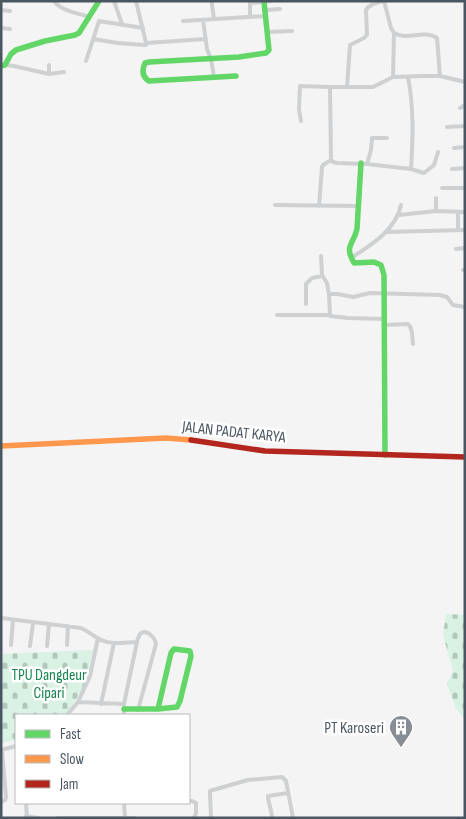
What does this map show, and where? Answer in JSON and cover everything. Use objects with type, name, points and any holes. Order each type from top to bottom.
[{"type":"street","points":[[54,1],[61,7],[89,17]]},
{"type":"street","points":[[3,65],[16,50],[79,33],[99,1]]},
{"type":"street","points":[[114,1],[122,24]]},
{"type":"street","points":[[136,1],[146,43]]},
{"type":"street","points":[[212,1],[214,19]]},
{"type":"street","points":[[250,18],[250,2],[271,1]]},
{"type":"street","points":[[347,87],[350,46],[367,35],[366,10],[368,7],[383,1],[394,33],[393,77]]},
{"type":"street","points":[[236,76],[149,81],[145,79],[143,68],[145,63],[148,62],[239,57],[266,53],[269,50],[264,2]]},
{"type":"street","points":[[184,21],[250,18],[280,9]]},
{"type":"street","points":[[1,10],[10,11]]},
{"type":"street","points":[[203,20],[207,49],[214,77]]},
{"type":"street","points":[[86,61],[99,21],[143,28]]},
{"type":"street","points":[[1,28],[10,29]]},
{"type":"street","points":[[268,32],[292,31]]},
{"type":"street","points":[[394,33],[402,36],[430,34],[437,38],[440,76]]},
{"type":"street","points":[[93,39],[144,45],[146,43],[206,39]]},
{"type":"street","points":[[3,65],[48,74],[64,72]]},
{"type":"street","points":[[48,74],[49,65]]},
{"type":"street","points":[[301,121],[299,110],[300,86],[373,87],[393,77],[423,76],[440,76],[465,82]]},
{"type":"street","points":[[408,77],[413,129],[411,169]]},
{"type":"street","points":[[330,87],[331,160]]},
{"type":"street","points":[[460,108],[465,105]]},
{"type":"street","points":[[447,127],[465,126]]},
{"type":"street","points":[[385,455],[384,276],[381,265],[374,262],[354,263],[349,253],[349,248],[357,235],[358,206],[364,164],[372,138],[387,138]]},
{"type":"street","points":[[454,148],[465,147]]},
{"type":"street","points":[[331,160],[337,163],[411,169],[424,173],[434,165],[438,152]]},
{"type":"street","points":[[319,206],[322,167],[323,164],[331,160]]},
{"type":"street","points":[[452,169],[465,168]]},
{"type":"street","points":[[442,188],[465,188]]},
{"type":"street","points":[[436,198],[436,211]]},
{"type":"street","points":[[276,205],[358,206]]},
{"type":"street","points":[[351,258],[386,232],[399,214],[401,205]]},
{"type":"street","points":[[399,214],[436,211],[465,212]]},
{"type":"street","points":[[458,212],[458,230]]},
{"type":"street","points":[[386,232],[465,230]]},
{"type":"street","points":[[456,249],[465,248]]},
{"type":"street","points":[[321,256],[322,276],[327,283],[329,294],[330,315]]},
{"type":"street","points":[[306,304],[306,284],[312,278],[322,276]]},
{"type":"street","points":[[329,294],[353,297],[370,293],[443,295],[453,305],[465,307]]},
{"type":"street","points":[[277,316],[330,315],[331,317],[410,325],[413,344]]},
{"type":"street","name":"JALAN PADAT KARYA","points":[[1,446],[179,438],[246,449],[465,457]]},
{"type":"street","points":[[1,618],[81,628],[98,638],[114,644],[136,642]]},
{"type":"street","points":[[11,645],[13,620]]},
{"type":"street","points":[[30,646],[33,623]]},
{"type":"street","points":[[47,646],[49,624]]},
{"type":"street","points":[[67,645],[68,626]]},
{"type":"street","points":[[124,710],[136,642],[143,632],[153,637],[156,643],[138,710]]},
{"type":"street","points":[[68,714],[78,702],[90,676],[98,638]]},
{"type":"street","points":[[101,704],[114,644]]},
{"type":"street","points":[[78,702],[101,704],[124,710],[138,710],[158,709],[176,708],[191,656],[190,651],[174,649],[171,653],[158,709]]},
{"type":"street","points":[[1,802],[6,799],[2,750],[15,746]]},
{"type":"street","points":[[211,818],[210,791],[248,780],[282,777],[286,782],[293,818]]},
{"type":"street","points":[[272,818],[268,796],[288,793]]},
{"type":"street","points":[[190,801],[195,801],[196,803],[194,818]]},
{"type":"street","points":[[26,804],[26,817],[38,818]]},
{"type":"street","points":[[124,804],[125,818]]},
{"type":"street","points":[[57,818],[135,818]]},
{"type":"green space","points":[[446,614],[465,615],[465,720],[455,707],[447,684],[453,671],[443,635]]},
{"type":"green space","name":"TPU Dangdeur Cipari","points":[[93,650],[86,684],[67,714],[15,714],[15,740],[1,743],[1,654]]},
{"type":"traffic: fast","points":[[1,66],[5,65],[11,54],[16,50],[79,33],[99,1]]},
{"type":"traffic: fast","points":[[236,76],[149,81],[143,71],[145,63],[149,62],[239,57],[266,53],[269,50],[264,2]]},
{"type":"traffic: fast","points":[[361,163],[357,229],[350,246],[350,252],[354,263],[374,262],[381,265],[384,275],[385,455]]},
{"type":"traffic: fast","points":[[124,709],[158,709],[177,707],[191,656],[190,651],[174,649],[171,653],[158,709]]},
{"type":"traffic: slow","points":[[1,446],[166,438],[191,440]]},
{"type":"traffic: jam","points":[[191,440],[265,451],[465,457]]},
{"type":"place","name":"PT Karoseri","points":[[401,748]]}]
